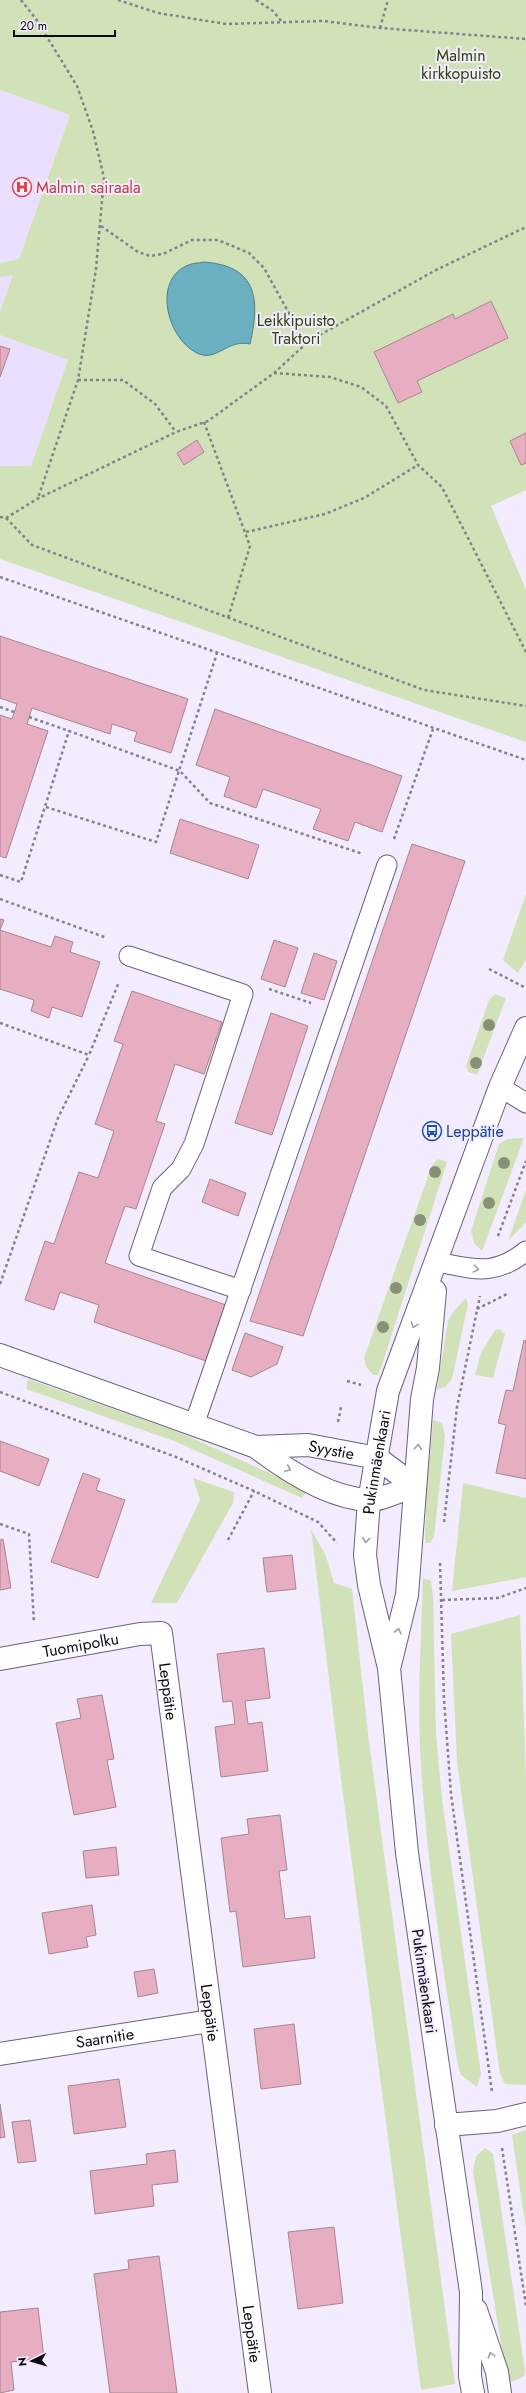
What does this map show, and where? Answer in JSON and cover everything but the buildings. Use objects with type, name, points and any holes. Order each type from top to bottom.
[{"type":"main road","name":"Pukinmäenkaari","points":[[473,2393],[470,2376],[471,2292],[407,1853],[389,1668],[369,1585],[365,1555],[369,1501],[388,1391],[437,1262],[500,1086],[526,1028]]},
{"type":"main road","name":"Pukinmäenkaari","points":[[389,1668],[407,1595],[422,1399],[428,1368],[437,1262]]},
{"type":"main road","name":"Syystie","points":[[0,1356],[256,1447],[282,1466],[328,1490],[369,1501]]},
{"type":"main road","name":"Syystie","points":[[256,1447],[308,1445],[377,1458],[415,1486]]},
{"type":"main road","points":[[369,1501],[415,1486]]},
{"type":"main road","name":"Tuomipolku","points":[[0,1659],[140,1634],[161,1633]]},
{"type":"main road","name":"Leppätie","points":[[161,1633],[210,2021],[260,2393]]},
{"type":"main road","name":"Saarnitie","points":[[0,2054],[210,2021]]},
{"type":"main road","points":[[446,2126],[497,2121],[526,2114]]},
{"type":"main road","name":"Pukinmäenkaari","points":[[471,2292],[497,2372],[500,2393]]},
{"type":"lane","points":[[194,1425],[387,865]]},
{"type":"lane","points":[[129,956],[243,994],[194,1144],[181,1169],[162,1188],[139,1256],[241,1290]]},
{"type":"lane","points":[[500,1086],[526,1103]]},
{"type":"lane","points":[[437,1262],[485,1271],[513,1262],[526,1251]]},
{"type":"path","points":[[21,0],[36,19],[77,86],[93,131],[104,178],[96,269],[78,380],[37,499]]},
{"type":"path","points":[[118,0],[158,13],[226,24],[323,21],[380,28],[526,39]]},
{"type":"path","points":[[256,0],[273,11],[282,22]]},
{"type":"path","points":[[380,28],[388,0]]},
{"type":"path","points":[[100,225],[138,252],[150,256],[163,254],[192,240],[218,240],[249,253],[264,268],[306,344]]},
{"type":"path","points":[[6,518],[37,499],[176,432],[204,422],[274,373],[306,344],[346,319],[429,274],[526,227]]},
{"type":"path","points":[[274,373],[330,378],[361,387],[386,406],[418,465],[442,487],[526,652]]},
{"type":"path","points":[[78,380],[123,380],[155,404],[176,432]]},
{"type":"path","points":[[204,422],[250,546],[228,618]]},
{"type":"path","points":[[246,532],[325,514],[364,498],[418,465]]},
{"type":"path","points":[[0,517],[6,518],[32,545],[424,690],[526,706]]},
{"type":"path","points":[[0,577],[433,729],[526,760]]},
{"type":"path","points":[[46,807],[156,842],[217,653]]},
{"type":"path","points":[[0,707],[14,712]]},
{"type":"path","points":[[29,718],[70,731],[180,771],[210,802],[365,855]]},
{"type":"path","points":[[393,842],[433,729]]},
{"type":"path","points":[[0,875],[21,882],[70,731]]},
{"type":"path","points":[[0,899],[119,943],[129,956],[89,1055],[58,1118],[0,1284]]},
{"type":"path","points":[[489,969],[526,988]]},
{"type":"path","points":[[243,994],[264,987],[337,1012]]},
{"type":"path","points":[[0,1023],[89,1055]]},
{"type":"path","points":[[443,1530],[457,1407],[485,1271],[526,1161]]},
{"type":"path","points":[[477,1309],[512,1292]]},
{"type":"path","points":[[0,1392],[176,1457],[254,1491],[318,1522],[339,1545]]},
{"type":"path","points":[[228,1540],[254,1491]]},
{"type":"path","points":[[0,1524],[29,1534],[34,1624]]},
{"type":"path","points":[[440,1560],[444,1699],[451,1794],[497,2121],[526,2306]]},
{"type":"path","points":[[442,1600],[498,1598],[526,1588]]},
{"type":"shaded area","name":"Malmin sairaala","points":[[0,90],[70,115],[0,312]]},
{"type":"shaded area","points":[[0,335],[69,359],[31,466],[0,466]]},
{"type":"green space","name":"Leikkipuisto Traktori","points":[[0,0],[526,0],[526,490],[491,506],[526,590],[526,742],[0,559],[0,466],[31,466],[68,360],[0,335],[0,312],[13,275],[0,277],[0,263],[19,259],[70,115],[0,90]]},
{"type":"green space","points":[[526,894],[526,959],[518,973],[503,960]]},
{"type":"green space","points":[[495,994],[506,998],[477,1075],[468,1072],[466,1066],[489,1000]]},
{"type":"green space","points":[[524,1138],[482,1251],[474,1243],[471,1231],[499,1144],[507,1139]]},
{"type":"green space","points":[[438,1159],[447,1162],[381,1368],[378,1375],[373,1375],[366,1366],[364,1358],[432,1165]]},
{"type":"green space","points":[[526,1190],[526,1222],[508,1241]]},
{"type":"green space","points":[[466,1298],[468,1304],[452,1379],[445,1387],[437,1389],[448,1321],[453,1312]]},
{"type":"green space","points":[[499,1329],[505,1334],[493,1378],[475,1375],[481,1353],[495,1330]]},
{"type":"green space","points":[[28,1379],[181,1433],[307,1490],[302,1498],[174,1441],[26,1389]]},
{"type":"green space","points":[[433,1420],[442,1423],[445,1436],[434,1537],[430,1543],[425,1543],[426,1497]]},
{"type":"green space","points":[[193,1478],[234,1492],[233,1503],[177,1603],[151,1603],[200,1500]]},
{"type":"green space","points":[[463,1483],[526,1498],[526,1577],[452,1591]]},
{"type":"green space","points":[[311,1529],[326,1556],[334,1583],[352,1589],[369,1742],[455,2384],[421,2390],[341,1779]]},
{"type":"green space","points":[[423,1578],[431,1581],[433,1596],[436,1733],[442,1799],[481,2074],[477,2087],[461,2075],[458,2066],[436,1916],[427,1841],[419,1718]]},
{"type":"green space","points":[[520,1615],[526,1779],[526,2085],[505,2084],[500,2074],[457,1762],[451,1634]]},
{"type":"green space","points":[[526,2130],[526,2229],[512,2135]]},
{"type":"green space","points":[[485,2148],[493,2154],[525,2371],[524,2376],[514,2381],[507,2381],[473,2171],[476,2156]]},
{"type":"water","points":[[204,262],[222,265],[235,270],[245,278],[251,288],[255,313],[250,344],[235,344],[212,355],[199,354],[188,347],[179,337],[172,325],[168,311],[167,297],[169,285],[176,274],[186,266]]},
{"type":"place","name":"Malmin sairaala","points":[[22,187]]},
{"type":"place","name":"Leppätie","points":[[432,1131]]},
{"type":"park label","name":"Malmin kirkkopuisto","points":[[461,64]]}]
